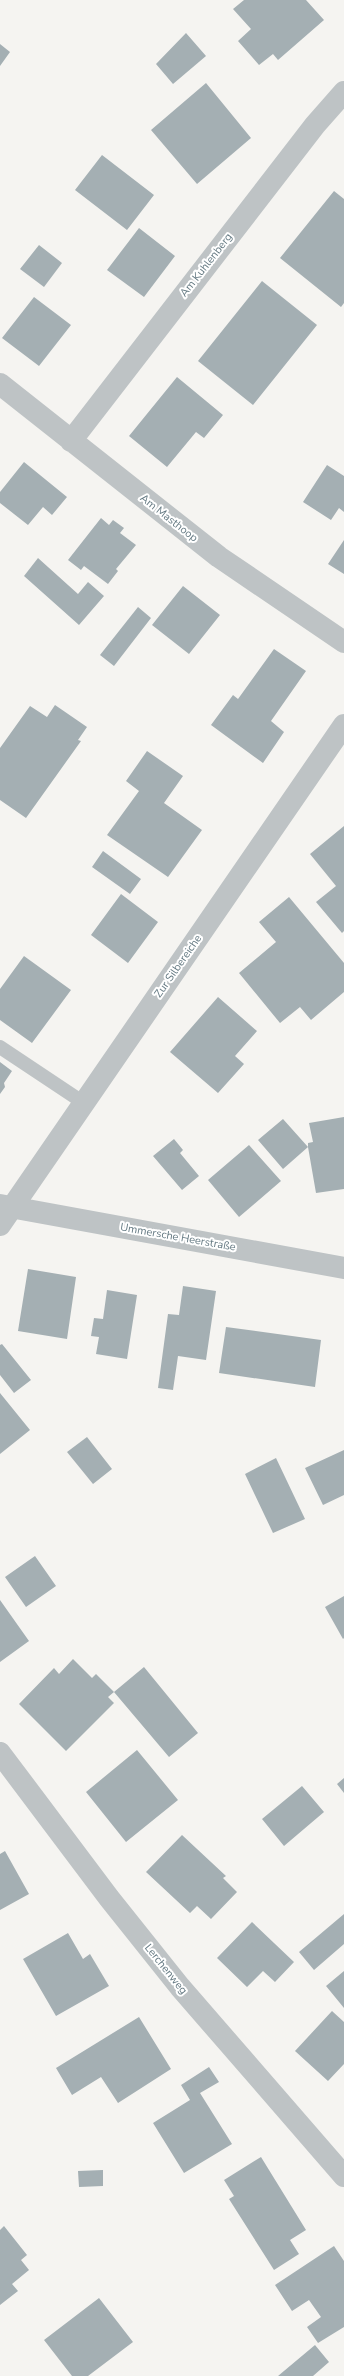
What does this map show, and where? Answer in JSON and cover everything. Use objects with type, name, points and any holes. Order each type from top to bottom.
[{"type":"street","name":"Am Kuhlenberg","points":[[71,441],[315,125],[344,92]]},
{"type":"street","name":"Am Masthoop","points":[[0,384],[219,558],[344,642]]},
{"type":"street","name":"Zur Silbereiche","points":[[6,1206],[84,1103],[344,725]]},
{"type":"street","points":[[0,1225],[6,1206]]},
{"type":"street","name":"Ummersche Heerstraße","points":[[6,1206],[344,1268]]},
{"type":"street","name":"Lerchenweg","points":[[0,1753],[109,1898],[180,1987],[344,2176]]},
{"type":"lane","points":[[0,1047],[84,1103]]},
{"type":"building","points":[[244,0],[306,0],[324,20],[278,60],[273,54],[259,65],[238,41],[251,29],[233,9]]},
{"type":"building","points":[[186,33],[206,56],[173,84],[156,64]]},
{"type":"building","points":[[0,44],[10,52],[0,66]]},
{"type":"building","points":[[206,83],[251,138],[197,184],[151,130]]},
{"type":"building","points":[[102,155],[154,195],[127,230],[75,190]]},
{"type":"building","points":[[334,191],[344,199],[344,303],[341,307],[280,258]]},
{"type":"building","points":[[139,228],[175,256],[144,297],[107,270]]},
{"type":"building","points":[[39,245],[62,263],[44,287],[20,269]]},
{"type":"building","points":[[262,281],[317,325],[253,405],[198,361]]},
{"type":"building","points":[[34,297],[71,325],[39,366],[2,338]]},
{"type":"building","points":[[177,377],[223,415],[204,438],[196,432],[167,467],[129,436]]},
{"type":"building","points":[[24,462],[67,497],[52,515],[43,507],[28,525],[0,503],[0,492]]},
{"type":"building","points":[[327,465],[344,476],[344,512],[339,508],[331,520],[303,502]]},
{"type":"building","points":[[101,518],[109,525],[113,520],[124,528],[120,533],[136,545],[116,569],[118,571],[108,584],[84,566],[81,570],[68,560]]},
{"type":"building","points":[[344,540],[344,574],[328,564]]},
{"type":"building","points":[[38,558],[78,594],[88,582],[104,596],[79,625],[24,576]]},
{"type":"building","points":[[183,586],[220,615],[189,654],[152,625]]},
{"type":"building","points":[[138,607],[151,618],[114,666],[100,655]]},
{"type":"building","points":[[274,649],[306,671],[271,721],[284,732],[263,763],[211,725],[233,695],[238,699]]},
{"type":"building","points":[[55,705],[87,727],[78,740],[81,741],[26,818],[0,800],[0,748],[30,706],[47,717]]},
{"type":"building","points":[[147,751],[183,776],[164,803],[202,830],[168,877],[107,835],[139,791],[126,781]]},
{"type":"building","points":[[344,826],[344,931],[342,933],[316,902],[336,886],[310,854]]},
{"type":"building","points":[[103,851],[141,879],[130,894],[92,867]]},
{"type":"building","points":[[121,894],[158,922],[128,963],[91,935]]},
{"type":"building","points":[[289,897],[344,963],[344,992],[311,1020],[300,1007],[280,1023],[239,973],[276,942],[259,922]]},
{"type":"building","points":[[24,956],[71,990],[32,1043],[0,1020],[0,989]]},
{"type":"building","points":[[218,997],[257,1031],[235,1056],[244,1064],[218,1093],[170,1052]]},
{"type":"building","points":[[0,1062],[12,1071],[4,1083],[5,1087],[0,1094]]},
{"type":"building","points":[[344,1117],[344,1189],[316,1193],[308,1143],[313,1142],[309,1123]]},
{"type":"building","points":[[283,1119],[308,1147],[283,1169],[258,1140]]},
{"type":"building","points":[[174,1139],[183,1150],[180,1153],[199,1176],[182,1190],[153,1156]]},
{"type":"building","points":[[249,1145],[281,1181],[239,1217],[208,1180]]},
{"type":"building","points":[[28,1269],[76,1277],[67,1339],[18,1331]]},
{"type":"building","points":[[183,1286],[216,1291],[206,1360],[178,1356],[173,1390],[158,1388],[168,1314],[179,1315]]},
{"type":"building","points":[[107,1290],[137,1295],[127,1359],[96,1354],[99,1337],[91,1336],[94,1318],[103,1319]]},
{"type":"building","points":[[226,1327],[321,1340],[315,1387],[219,1373]]},
{"type":"building","points":[[2,1344],[31,1380],[14,1393],[0,1375],[0,1345]]},
{"type":"building","points":[[0,1393],[30,1430],[0,1454]]},
{"type":"building","points":[[87,1437],[112,1469],[93,1484],[67,1452]]},
{"type":"building","points":[[344,1450],[344,1495],[323,1505],[305,1468]]},
{"type":"building","points":[[276,1458],[305,1519],[273,1533],[245,1474]]},
{"type":"building","points":[[35,1556],[56,1586],[26,1607],[5,1577]]},
{"type":"building","points":[[344,1596],[344,1638],[343,1639],[325,1607]]},
{"type":"building","points":[[0,1600],[29,1641],[0,1662]]},
{"type":"building","points":[[73,1659],[92,1678],[96,1674],[114,1692],[108,1697],[114,1703],[66,1751],[19,1704],[54,1668],[59,1674]]},
{"type":"building","points":[[144,1667],[198,1733],[169,1757],[114,1692]]},
{"type":"building","points":[[137,1750],[178,1800],[126,1842],[86,1792]]},
{"type":"building","points":[[344,1778],[344,1793],[337,1784]]},
{"type":"building","points":[[302,1786],[324,1812],[284,1846],[262,1819]]},
{"type":"building","points":[[182,1835],[226,1876],[223,1878],[237,1892],[211,1919],[197,1906],[190,1913],[146,1872]]},
{"type":"building","points":[[5,1851],[29,1894],[0,1910],[0,1854]]},
{"type":"building","points":[[344,1914],[344,1944],[314,1970],[299,1952]]},
{"type":"building","points":[[252,1922],[294,1962],[275,1982],[263,1971],[247,1987],[217,1958]]},
{"type":"building","points":[[68,1933],[83,1959],[90,1954],[109,1986],[56,2016],[23,1959]]},
{"type":"building","points":[[344,1971],[344,2008],[326,1986]]},
{"type":"building","points":[[332,2011],[344,2022],[344,2064],[328,2081],[295,2051]]},
{"type":"building","points":[[139,2017],[171,2069],[118,2103],[101,2077],[72,2095],[56,2068]]},
{"type":"building","points":[[209,2067],[219,2082],[200,2093],[232,2144],[184,2173],[153,2123],[190,2100],[181,2085]]},
{"type":"building","points":[[261,2157],[306,2230],[290,2240],[299,2254],[274,2270],[229,2199],[234,2196],[224,2180]]},
{"type":"building","points":[[103,2170],[103,2186],[79,2187],[78,2171]]},
{"type":"building","points":[[4,2226],[27,2255],[21,2260],[29,2270],[12,2284],[18,2291],[0,2305],[0,2230]]},
{"type":"building","points":[[334,2246],[344,2261],[344,2327],[318,2343],[307,2327],[321,2317],[309,2300],[292,2311],[275,2285]]},
{"type":"building","points":[[99,2298],[133,2342],[88,2376],[72,2376],[44,2340]]},
{"type":"building","points":[[315,2345],[329,2362],[313,2376],[278,2376]]}]
